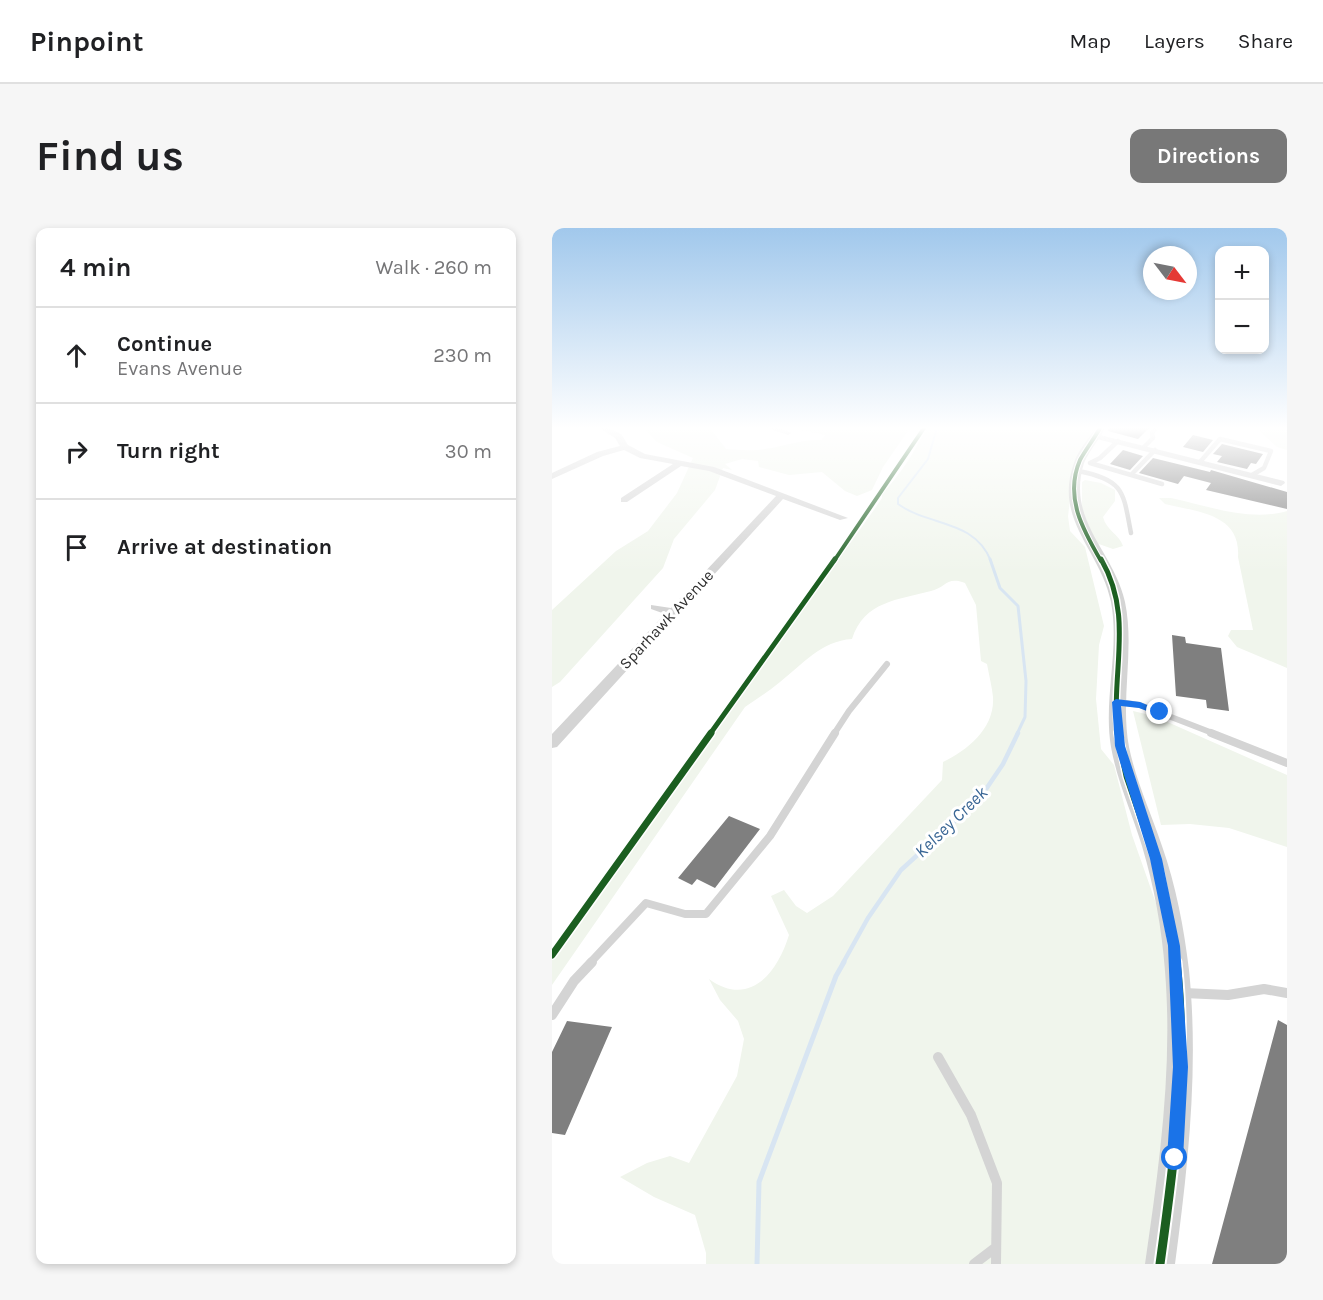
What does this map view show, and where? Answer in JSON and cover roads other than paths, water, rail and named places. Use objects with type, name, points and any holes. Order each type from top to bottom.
[{"type":"street","points":[[624,500],[660,476]]},
{"type":"street","points":[[730,476],[843,518]]},
{"type":"street","points":[[1077,476],[1075,498],[1077,516],[1108,573],[1120,609],[1116,702],[1122,754],[1156,859],[1168,909],[1178,993],[1180,1067],[1178,1127],[1160,1264]]},
{"type":"street","points":[[1257,476],[1281,483]]},
{"type":"street","name":"Sparhawk Avenue","points":[[552,743],[782,496]]},
{"type":"street","points":[[656,607],[672,612]]},
{"type":"lane","points":[[1098,476],[1117,488],[1127,503],[1131,533]]},
{"type":"lane","points":[[1132,476],[1162,484]]},
{"type":"lane","points":[[552,1015],[574,981],[646,903],[685,914],[706,914],[770,836],[849,711],[887,664]]},
{"type":"lane","points":[[1116,702],[1140,705],[1287,763]]},
{"type":"lane","points":[[1178,993],[1228,995],[1264,989],[1287,993]]},
{"type":"lane","points":[[938,1058],[971,1115],[997,1183],[996,1264]]},
{"type":"lane","points":[[974,1264],[995,1248]]},
{"type":"waterway","name":"Kelsey Creek","points":[[915,476],[898,498],[898,504],[924,517],[963,531],[983,547],[990,560]]},
{"type":"waterway","name":"Kelsey Creek","points":[[990,560],[1000,588],[1018,606],[1026,681],[1025,717],[1017,734]]},
{"type":"waterway","name":"Kelsey Creek","points":[[843,963],[868,918],[901,870],[980,798],[1003,764],[1018,733]]},
{"type":"waterway","name":"Kelsey Creek","points":[[757,1264],[759,1182],[836,976],[844,962]]}]
